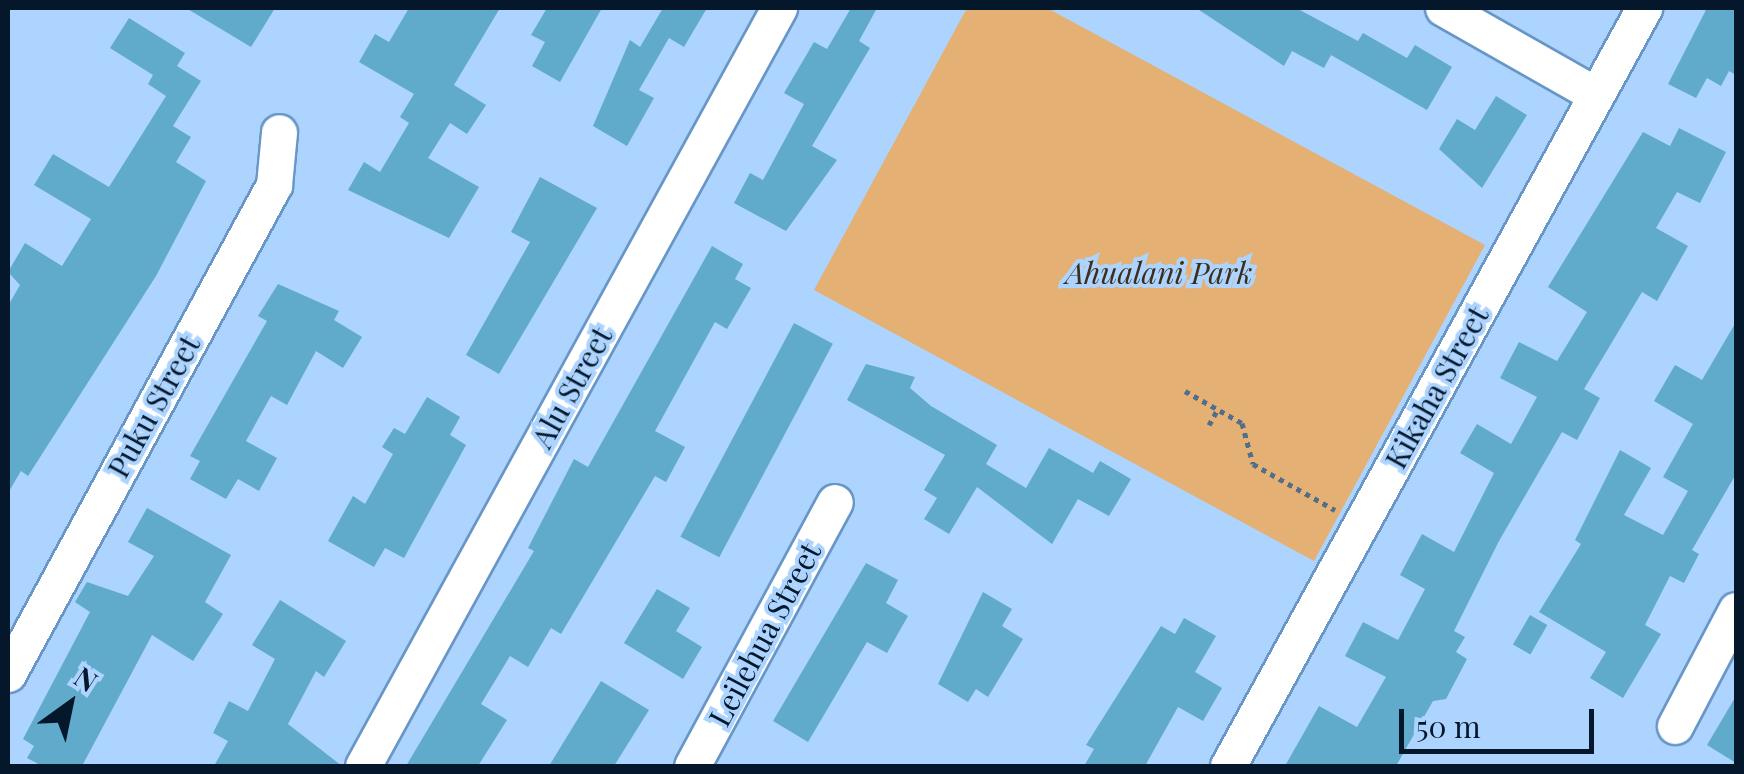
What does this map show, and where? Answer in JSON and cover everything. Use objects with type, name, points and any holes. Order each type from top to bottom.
[{"type":"street","name":"Alu Street","points":[[364,766],[779,8]]},
{"type":"street","points":[[1443,8],[1596,95]]},
{"type":"street","name":"Kikaha Street","points":[[1228,766],[1644,8]]},
{"type":"street","name":"Puku Street","points":[[8,674],[274,186],[279,132]]},
{"type":"street","name":"Leilehua Street","points":[[692,766],[836,502]]},
{"type":"street","points":[[1675,726],[1736,610]]},
{"type":"path","points":[[1185,392],[1242,423],[1252,464],[1361,524]]},
{"type":"path","points":[[1210,424],[1218,410]]},
{"type":"green space","name":"Ahualani Park","points":[[967,8],[1047,8],[1485,245],[1314,561],[814,290]]},
{"type":"building","points":[[186,8],[275,8],[251,47]]},
{"type":"building","points":[[409,8],[500,8],[454,85],[486,105],[467,134],[450,123],[428,158],[479,187],[449,238],[348,190],[364,162],[380,172],[409,123],[400,117],[414,94],[359,62],[375,34],[389,42]]},
{"type":"building","points":[[547,8],[602,8],[560,82],[532,66],[545,42],[531,35]]},
{"type":"building","points":[[663,8],[707,8],[684,47],[669,38],[639,90],[654,98],[627,146],[593,126],[630,40],[640,47]]},
{"type":"building","points":[[851,8],[877,8],[859,41],[870,48],[812,146],[837,160],[786,231],[734,203],[750,173],[763,180],[804,104],[784,93],[814,42],[827,49]]},
{"type":"building","points":[[1196,8],[1296,8],[1358,41],[1363,33],[1407,58],[1415,45],[1452,67],[1427,110],[1331,55],[1324,68],[1292,51],[1284,66]]},
{"type":"building","points":[[1707,8],[1736,8],[1736,75],[1729,71],[1721,86],[1707,78],[1696,98],[1668,84]]},
{"type":"building","points":[[129,18],[185,53],[177,66],[201,81],[173,126],[191,137],[176,162],[206,181],[156,276],[28,476],[21,471],[8,493],[8,306],[20,285],[8,272],[25,243],[62,266],[91,219],[34,185],[53,154],[109,187],[166,96],[148,84],[153,75],[110,48]]},
{"type":"building","points":[[1496,96],[1527,115],[1482,188],[1439,149],[1457,119],[1475,130]]},
{"type":"building","points":[[1679,128],[1726,152],[1700,203],[1677,192],[1656,228],[1688,246],[1657,301],[1642,292],[1584,389],[1600,398],[1577,440],[1562,432],[1499,541],[1454,631],[1465,637],[1456,652],[1467,659],[1446,699],[1433,701],[1396,766],[1285,766],[1319,706],[1357,727],[1386,677],[1345,656],[1363,622],[1398,640],[1425,589],[1400,575],[1422,534],[1454,552],[1494,473],[1460,453],[1477,424],[1511,444],[1537,397],[1500,378],[1519,342],[1557,361],[1587,312],[1548,287],[1643,132],[1670,146]]},
{"type":"building","points":[[540,177],[597,208],[499,374],[466,355],[530,242],[511,232]]},
{"type":"building","points":[[712,246],[743,264],[735,279],[751,288],[727,329],[715,322],[655,431],[685,447],[666,482],[655,476],[561,634],[551,628],[528,667],[510,656],[481,704],[507,720],[478,766],[406,766],[534,551],[528,548],[574,459],[588,467]]},
{"type":"building","points":[[278,284],[339,311],[334,320],[362,337],[343,368],[316,351],[287,405],[271,396],[246,441],[277,458],[259,491],[238,479],[226,499],[190,479],[200,461],[190,456],[267,321],[258,316]]},
{"type":"building","points":[[1736,322],[1736,474],[1692,550],[1699,554],[1684,583],[1670,576],[1645,625],[1661,634],[1623,698],[1590,678],[1606,652],[1539,612],[1581,544],[1575,540],[1620,450],[1651,468],[1624,515],[1663,535],[1688,491],[1663,477],[1693,424],[1654,401],[1675,365],[1702,380]]},
{"type":"building","points":[[794,323],[833,344],[719,557],[680,537]]},
{"type":"building","points":[[866,364],[915,377],[910,388],[931,406],[997,445],[986,464],[1026,488],[1049,448],[1093,473],[1100,461],[1131,479],[1109,516],[1078,499],[1052,544],[977,487],[949,534],[924,519],[937,498],[924,490],[945,455],[847,400]]},
{"type":"building","points":[[427,397],[460,417],[450,435],[466,445],[404,558],[385,548],[374,567],[328,541],[353,496],[365,504],[393,454],[382,447],[394,428],[405,434]]},
{"type":"building","points":[[147,508],[231,555],[205,602],[223,614],[193,661],[152,635],[82,766],[42,766],[27,758],[34,746],[23,739],[90,612],[75,602],[87,582],[128,596],[154,556],[128,542]]},
{"type":"building","points":[[866,563],[898,580],[886,603],[908,616],[887,653],[867,642],[808,742],[773,721]]},
{"type":"building","points":[[657,589],[690,608],[676,631],[702,647],[683,679],[624,643]]},
{"type":"building","points":[[983,592],[1012,609],[1002,626],[1023,639],[988,697],[976,689],[968,702],[938,684]]},
{"type":"building","points":[[280,600],[346,641],[324,677],[316,671],[288,724],[342,766],[214,766],[228,741],[213,733],[229,701],[248,711],[275,659],[252,645]]},
{"type":"building","points":[[1530,615],[1547,625],[1530,654],[1513,644]]},
{"type":"building","points":[[1184,618],[1216,636],[1195,672],[1222,688],[1203,721],[1178,707],[1145,766],[1084,766],[1094,749],[1086,745],[1161,626],[1175,634]]},
{"type":"building","points":[[601,681],[649,710],[614,766],[549,766]]},
{"type":"building","points":[[1736,696],[1736,763],[1707,745]]}]
